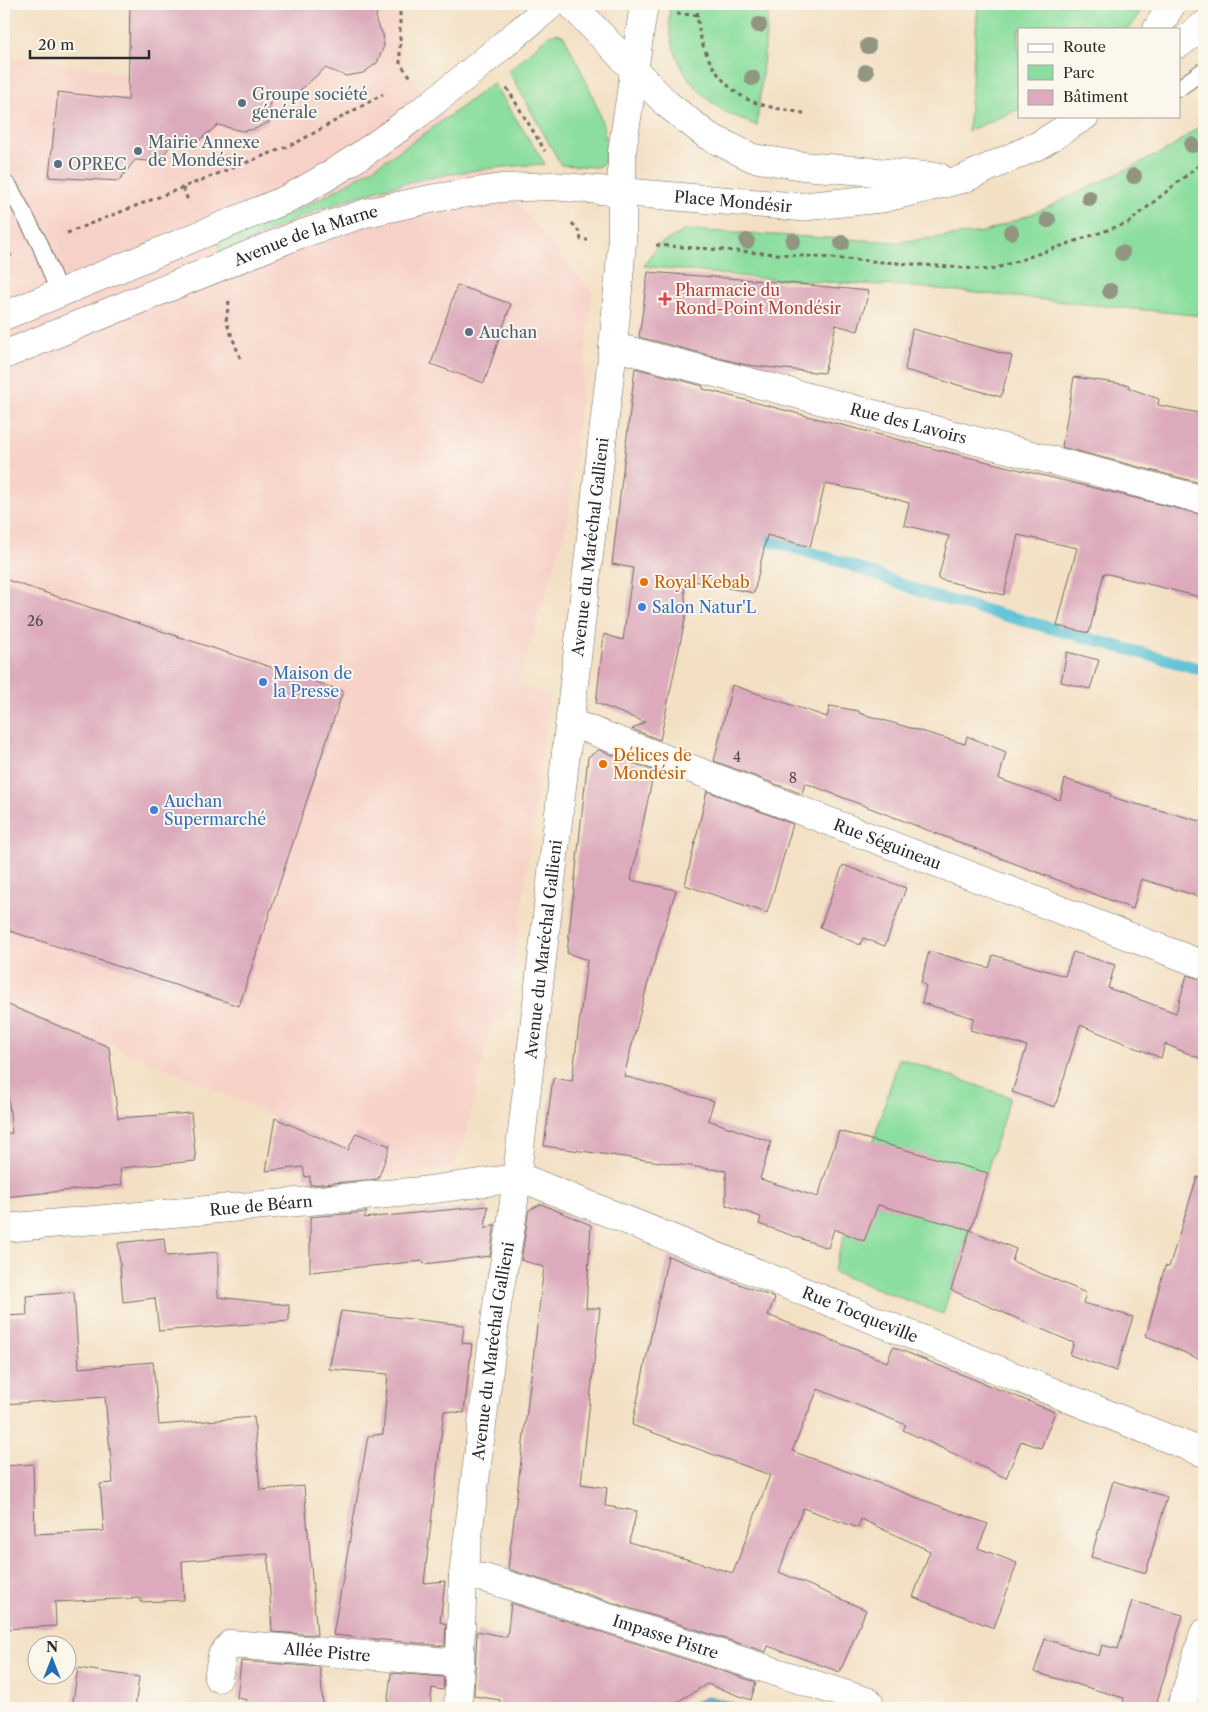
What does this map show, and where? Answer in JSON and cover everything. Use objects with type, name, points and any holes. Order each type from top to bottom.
[{"type":"street","points":[[4,316],[276,204],[322,181],[397,128],[486,60],[552,4]]},
{"type":"street","name":"Place Mondésir","points":[[571,4],[667,104],[708,136],[753,158],[804,166],[963,179]]},
{"type":"street","points":[[623,191],[622,152],[644,4]]},
{"type":"street","points":[[1158,28],[1172,4]]},
{"type":"street","points":[[1180,43],[1204,25]]},
{"type":"street","name":"Place Mondésir","points":[[623,191],[800,207],[885,198],[963,179],[1039,145],[1083,118]]},
{"type":"street","name":"Avenue de la Marne","points":[[4,354],[296,236],[366,214],[435,198],[501,188],[552,186],[623,191]]},
{"type":"street","name":"Avenue du Maréchal Gallieni","points":[[458,1708],[463,1576],[498,1298],[511,1226],[613,348],[622,243],[623,191]]},
{"type":"street","name":"Rue des Lavoirs","points":[[613,348],[627,350],[1204,500]]},
{"type":"street","name":"Rue Séguineau","points":[[569,727],[585,728],[1204,965]]},
{"type":"street","name":"Rue de Béarn","points":[[4,1228],[421,1190],[516,1178]]},
{"type":"street","name":"Rue Tocqueville","points":[[516,1178],[533,1182],[1204,1453]]},
{"type":"street","name":"Impasse Pistre","points":[[463,1576],[484,1578],[869,1702]]},
{"type":"street","points":[[1181,1708],[1204,1633]]},
{"type":"street","name":"Allée Pistre","points":[[218,1678],[222,1655],[230,1644],[422,1661],[460,1662]]},
{"type":"lane","points":[[1180,87],[1204,70]]},
{"type":"lane","points":[[10,186],[40,244],[59,293]]},
{"type":"path","points":[[400,4],[400,64],[411,78]]},
{"type":"path","points":[[698,4],[697,15],[700,36],[707,56],[718,74],[750,100],[808,114]]},
{"type":"path","points":[[403,83],[419,74]]},
{"type":"path","points":[[4,259],[296,143],[386,92]]},
{"type":"path","points":[[658,245],[991,270],[1128,223],[1204,161]]},
{"type":"shaded area","points":[[130,4],[400,4],[400,64],[592,292],[567,525],[518,684],[549,697],[507,1020],[492,1018],[465,1137],[452,1168],[383,1174],[383,1165],[203,1084],[4,1000],[4,55],[129,74]]},
{"type":"green space","points":[[670,4],[769,4],[757,126],[718,107],[695,87],[679,62],[674,49],[669,19]]},
{"type":"green space","points":[[978,4],[1144,4],[1129,28],[1018,28],[1018,109],[968,131]]},
{"type":"green space","points":[[557,33],[564,36],[594,99],[600,117],[605,134],[606,150],[604,163],[597,167],[561,165],[509,71],[549,35]]},
{"type":"green space","points":[[493,83],[545,164],[450,174],[381,189],[306,215],[222,254],[217,242],[299,209],[347,184],[411,143]]},
{"type":"green space","points":[[1204,123],[1204,316],[917,287],[757,278],[644,266],[658,245],[686,230],[898,242],[985,232],[1044,209],[1169,149]]},
{"type":"green space","points":[[899,1058],[1010,1097],[943,1314],[833,1272]]},
{"type":"water","points":[[708,1696],[733,1703],[734,1708],[684,1708]]},
{"type":"building","points":[[130,4],[377,4],[376,22],[383,34],[384,46],[377,63],[363,73],[346,76],[325,68],[296,94],[270,94],[269,122],[255,129],[242,131],[218,125],[193,145],[176,135],[160,162],[135,160],[119,181],[49,177],[58,92],[128,100]]},
{"type":"building","points":[[648,272],[869,291],[858,331],[836,325],[824,373],[746,365],[639,337]]},
{"type":"building","points":[[457,285],[511,304],[484,383],[431,364]]},
{"type":"building","points":[[912,329],[1012,356],[1001,397],[905,370]]},
{"type":"building","points":[[635,368],[703,386],[703,389],[923,446],[1204,515],[1204,598],[1104,573],[1089,633],[1057,626],[1077,548],[1018,535],[1004,595],[938,579],[949,536],[904,525],[909,503],[875,493],[825,484],[810,547],[767,535],[754,593],[684,579],[686,615],[660,740],[632,729],[645,722],[596,703],[604,634],[623,640],[633,568],[612,564]]},
{"type":"building","points":[[1074,377],[1129,385],[1129,388],[1159,399],[1158,405],[1204,414],[1204,484],[1062,447]]},
{"type":"building","name":"Auchan Supermarché","points":[[4,579],[343,691],[239,1006],[4,929]]},
{"type":"building","points":[[1067,652],[1099,660],[1090,689],[1061,682]]},
{"type":"building","points":[[732,685],[827,717],[830,706],[859,711],[859,713],[965,744],[967,736],[1006,752],[999,779],[1060,800],[1065,779],[1111,794],[1110,797],[1204,822],[1204,898],[1141,879],[1133,909],[805,783],[802,794],[714,761]]},
{"type":"building","points":[[599,750],[654,771],[631,880],[676,890],[647,986],[624,1076],[714,1101],[708,1120],[771,1142],[760,1179],[818,1197],[839,1131],[988,1173],[971,1230],[878,1205],[864,1241],[834,1229],[828,1248],[759,1224],[761,1217],[726,1205],[726,1171],[544,1146],[553,1078],[572,1081],[587,960],[567,953],[588,757]]},
{"type":"building","points":[[707,791],[793,824],[767,913],[685,885]]},
{"type":"building","points":[[843,865],[906,888],[885,946],[863,938],[860,945],[820,927]]},
{"type":"building","points":[[929,951],[989,968],[993,955],[1065,976],[1073,952],[1115,965],[1108,988],[1176,1013],[1187,975],[1204,980],[1204,1060],[1165,1044],[1161,1058],[1080,1025],[1055,1107],[1012,1092],[1027,1046],[970,1030],[974,1018],[922,1003],[926,986],[921,983]]},
{"type":"building","points":[[4,1003],[109,1047],[118,1118],[191,1113],[196,1161],[120,1168],[122,1185],[4,1197],[4,1134],[12,1133],[4,1055]]},
{"type":"building","points":[[275,1118],[348,1150],[356,1133],[390,1146],[378,1179],[310,1185],[310,1176],[305,1177],[303,1167],[266,1171]]},
{"type":"building","points":[[1197,1177],[1204,1178],[1204,1361],[1146,1336],[1165,1266],[1169,1267]]},
{"type":"building","points":[[541,1204],[591,1225],[586,1308],[600,1308],[581,1484],[607,1488],[605,1506],[637,1511],[629,1542],[733,1573],[770,1475],[632,1425],[668,1256],[775,1298],[768,1315],[887,1362],[893,1347],[1055,1412],[1041,1448],[1021,1441],[1006,1478],[903,1430],[906,1425],[818,1389],[792,1451],[988,1524],[978,1548],[1017,1563],[994,1628],[913,1597],[930,1551],[861,1519],[858,1528],[803,1508],[779,1572],[866,1610],[840,1672],[768,1646],[766,1652],[508,1569],[544,1267],[521,1260],[529,1210]]},
{"type":"building","points":[[488,1206],[485,1229],[495,1224],[490,1256],[424,1264],[423,1261],[310,1272],[310,1217],[367,1212],[364,1218]]},
{"type":"building","points":[[970,1230],[1016,1249],[1012,1261],[1086,1293],[1083,1303],[1133,1317],[1116,1371],[1070,1355],[1074,1343],[951,1290]]},
{"type":"building","points":[[164,1238],[166,1256],[218,1252],[218,1297],[289,1305],[289,1321],[159,1331],[155,1298],[123,1302],[118,1243]]},
{"type":"building","points":[[74,1292],[79,1368],[153,1362],[159,1425],[254,1417],[260,1490],[304,1486],[317,1635],[272,1632],[268,1554],[182,1561],[184,1600],[140,1602],[140,1598],[55,1602],[56,1626],[4,1629],[4,1466],[33,1464],[35,1534],[104,1531],[100,1484],[113,1483],[105,1397],[4,1404],[4,1316],[27,1315],[26,1296]]},
{"type":"building","points":[[341,1311],[464,1325],[462,1343],[472,1344],[464,1413],[444,1411],[424,1583],[445,1581],[440,1622],[446,1624],[445,1646],[333,1635],[368,1436],[383,1434],[388,1374],[329,1369]]},
{"type":"building","points":[[1113,1481],[1167,1497],[1146,1573],[1091,1557]]},
{"type":"building","points":[[1132,1601],[1183,1615],[1155,1708],[1122,1708],[1124,1698],[1034,1672],[1045,1639],[1099,1656],[1102,1645],[1118,1649]]},
{"type":"building","points":[[511,1603],[756,1682],[751,1700],[707,1684],[667,1708],[499,1708],[500,1700],[474,1696],[477,1631],[507,1637]]},
{"type":"building","points":[[241,1661],[320,1667],[323,1705],[310,1704],[309,1708],[246,1708],[247,1700],[237,1698]]},
{"type":"building","points":[[78,1668],[139,1677],[135,1708],[72,1708],[76,1684],[78,1684]]},
{"type":"building","points":[[391,1673],[444,1677],[443,1690],[432,1688],[430,1708],[387,1708]]},
{"type":"waterway","points":[[751,535],[845,563],[933,596],[1204,670]]},
{"type":"place","name":"Groupe société générale","points":[[242,103]]},
{"type":"place","name":"Mairie Annexe de Mondésir","points":[[138,151]]},
{"type":"place","name":"OPREC","points":[[58,164]]},
{"type":"place","name":"Pharmacie du Rond-Point Mondésir","points":[[665,299]]},
{"type":"place","name":"Auchan","points":[[469,332]]},
{"type":"place","name":"Royal Kebab","points":[[644,582]]},
{"type":"place","name":"Salon Natur'L","points":[[642,607]]},
{"type":"place","name":"Maison de la Presse","points":[[263,682]]},
{"type":"place","name":"Délices de Mondésir","points":[[603,764]]},
{"type":"place","name":"Auchan Supermarché","points":[[154,810]]}]
